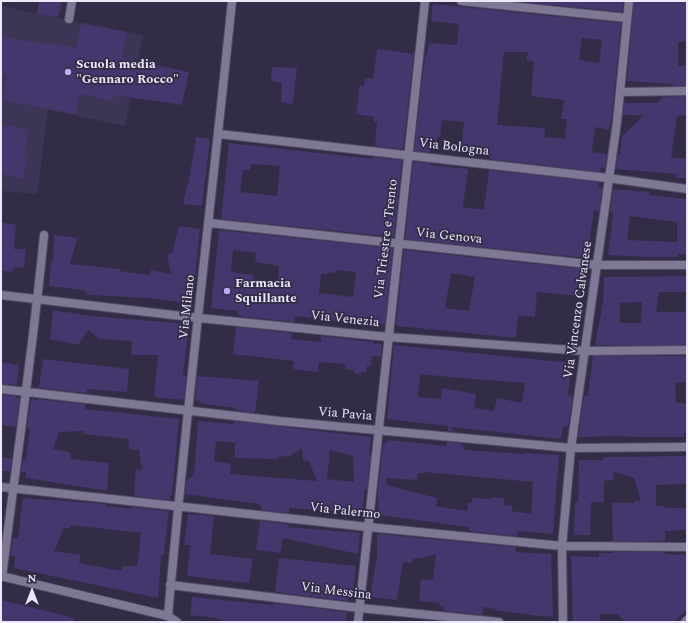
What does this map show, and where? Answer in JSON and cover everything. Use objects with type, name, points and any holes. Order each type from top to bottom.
[{"type":"street","points":[[69,19],[72,1]]},
{"type":"street","name":"Via Milano","points":[[168,616],[177,505],[199,318],[232,1]]},
{"type":"street","name":"Via Triestre e Trento","points":[[358,622],[425,1]]},
{"type":"street","points":[[461,1],[627,18]]},
{"type":"street","name":"Via Vincenzo Calvanese","points":[[563,622],[562,546],[571,448],[609,178],[620,92],[629,1]]},
{"type":"street","points":[[620,92],[687,91]]},
{"type":"street","name":"Via Bologna","points":[[219,134],[609,178],[687,189]]},
{"type":"street","name":"Via Genova","points":[[209,223],[597,265],[687,265]]},
{"type":"street","points":[[44,236],[38,300],[2,576],[168,616],[178,622]]},
{"type":"street","name":"Via Venezia","points":[[1,295],[199,318],[388,337],[585,351],[687,350]]},
{"type":"street","name":"Via Pavia","points":[[1,389],[188,411],[571,448],[687,447]]},
{"type":"street","name":"Via Palermo","points":[[1,486],[368,527],[562,546],[687,547]]},
{"type":"street","name":"Via Messina","points":[[170,584],[360,608],[499,622]]},
{"type":"shaded area","name":"Scuola media \"Gennaro Rocco\"","points":[[1,6],[143,35],[125,126],[48,110],[37,194],[1,191]]},
{"type":"building","points":[[39,1],[62,1],[58,17],[37,14]]},
{"type":"building","points":[[515,1],[623,1],[622,12]]},
{"type":"building","points":[[634,1],[687,1],[687,41],[678,42],[678,66],[687,65],[687,86],[672,86],[674,84],[627,81]]},
{"type":"building","points":[[433,4],[621,23],[612,115],[609,130],[595,127],[592,152],[607,154],[605,168],[601,167],[600,172],[490,159],[490,156],[461,153],[464,122],[442,120],[440,137],[437,137],[437,144],[431,144],[430,152],[414,151],[425,55],[427,56],[429,43],[457,45],[459,24],[431,21]],"holes":[[[582,38],[602,40],[599,63],[579,60]],[[504,52],[528,52],[526,60],[534,62],[531,96],[564,100],[561,119],[567,119],[565,139],[544,137],[545,128],[497,125]]]},
{"type":"building","points":[[81,24],[127,32],[122,58],[189,72],[182,105],[114,95],[113,101],[80,94],[76,114],[2,100],[7,74],[1,74],[1,36],[49,45],[49,43],[76,48]]},
{"type":"building","points":[[377,49],[414,54],[403,149],[375,146],[377,122],[374,122],[374,117],[356,114],[360,85],[364,86],[365,78],[373,79]]},
{"type":"building","points":[[272,67],[297,68],[293,104],[281,102],[282,83],[271,81]]},
{"type":"building","points":[[687,96],[687,115],[677,116],[671,158],[687,158],[687,178],[676,178],[676,174],[616,169],[618,155],[620,155],[622,136],[644,115],[623,115],[624,103],[658,103],[663,97]]},
{"type":"building","points":[[5,125],[29,130],[24,157],[28,158],[23,179],[1,174],[1,126],[5,127]]},
{"type":"building","points":[[196,137],[210,139],[202,206],[183,204],[188,185]]},
{"type":"building","points":[[229,143],[373,159],[373,157],[402,160],[394,237],[221,219]],"holes":[[[251,164],[280,166],[277,196],[240,192],[243,170],[250,170]]]},
{"type":"building","points":[[413,162],[468,169],[463,207],[484,210],[489,170],[599,182],[598,187],[602,188],[599,211],[594,210],[587,258],[405,239]]},
{"type":"building","points":[[613,189],[649,192],[649,195],[687,199],[687,254],[678,254],[678,257],[608,255],[613,212],[610,212]],"holes":[[[630,216],[677,222],[677,242],[627,240]]]},
{"type":"building","points":[[1,222],[16,225],[14,249],[26,249],[24,268],[15,267],[12,272],[1,271]]},
{"type":"building","points":[[179,226],[200,229],[192,304],[150,298],[89,295],[83,290],[49,286],[51,262],[53,263],[54,235],[77,238],[70,264],[120,269],[120,271],[149,275],[151,270],[171,274],[167,254],[172,253]]},
{"type":"building","points":[[219,230],[393,248],[385,324],[323,320],[295,316],[294,322],[238,316],[238,311],[211,308]],"holes":[[[233,250],[256,253],[255,262],[279,266],[277,285],[253,282],[253,275],[231,272]],[[336,270],[356,272],[353,297],[319,293],[321,274],[327,274],[328,272],[336,273]]]},
{"type":"building","points":[[404,250],[585,269],[581,296],[537,292],[535,317],[518,315],[516,338],[396,325]],"holes":[[[451,273],[475,277],[469,311],[445,308]]]},
{"type":"building","points":[[687,276],[687,292],[659,292],[656,312],[687,312],[687,345],[595,345],[603,303],[604,277]],"holes":[[[642,302],[641,323],[620,323],[620,303]]]},
{"type":"building","points":[[53,310],[92,316],[189,324],[183,375],[186,376],[184,399],[154,397],[158,355],[131,355],[132,341],[99,339],[88,330],[78,345],[50,339]]},
{"type":"building","points":[[236,327],[292,333],[291,339],[321,342],[321,336],[374,342],[374,344],[382,344],[381,357],[372,356],[371,366],[367,366],[366,373],[362,372],[360,374],[356,374],[353,370],[345,369],[346,364],[319,362],[318,372],[293,369],[294,361],[233,354]]},
{"type":"building","points":[[394,345],[572,363],[568,395],[573,396],[568,427],[563,426],[561,439],[451,427],[454,432],[448,431],[448,426],[387,419]],"holes":[[[420,374],[525,383],[522,403],[497,398],[494,411],[474,408],[476,394],[442,388],[441,399],[418,397]]]},
{"type":"building","points":[[593,356],[687,356],[687,382],[675,383],[676,403],[687,404],[687,433],[684,433],[684,437],[578,437],[584,396],[588,396]]},
{"type":"building","points":[[43,359],[129,369],[127,392],[87,389],[87,393],[39,388]]},
{"type":"building","points":[[1,362],[19,365],[17,385],[1,384]]},
{"type":"building","points":[[197,376],[259,381],[255,413],[235,410],[236,408],[199,403],[200,401],[195,400]]},
{"type":"building","points":[[1,395],[16,396],[16,398],[20,398],[16,427],[1,425]]},
{"type":"building","points":[[31,399],[85,404],[85,409],[179,419],[172,496],[170,496],[170,500],[134,496],[136,469],[142,470],[139,450],[130,449],[128,446],[129,439],[84,434],[84,431],[59,432],[53,449],[70,452],[71,459],[109,463],[107,491],[26,478],[26,472],[21,472],[23,460],[26,461],[30,428],[27,427]]},
{"type":"building","points":[[198,421],[234,424],[234,421],[371,437],[369,455],[371,454],[367,489],[365,489],[362,513],[289,508],[289,513],[261,510],[262,507],[259,506],[259,504],[185,494],[186,481],[194,474]],"holes":[[[216,441],[235,443],[235,458],[277,459],[277,457],[290,456],[302,448],[303,460],[309,461],[317,481],[230,474],[231,464],[214,461]],[[330,450],[353,456],[354,482],[327,479]]]},
{"type":"building","points":[[389,440],[446,446],[447,442],[461,443],[465,450],[559,455],[553,534],[518,531],[517,536],[469,531],[469,527],[378,515],[378,490],[383,445]],"holes":[[[425,472],[533,482],[531,514],[512,511],[512,506],[504,505],[504,498],[472,498],[472,503],[468,503],[467,511],[435,506],[437,503],[437,498],[386,485],[387,478],[417,480],[418,473]]]},
{"type":"building","points":[[687,456],[687,484],[656,485],[656,506],[665,506],[665,508],[687,508],[687,530],[665,531],[665,541],[613,541],[612,503],[634,503],[634,501],[641,501],[634,478],[614,472],[613,480],[604,481],[604,502],[591,502],[590,535],[574,535],[575,502],[578,502],[579,460],[603,460],[603,457]]},
{"type":"building","points":[[1,457],[12,459],[10,471],[1,471]]},
{"type":"building","points":[[23,498],[106,504],[106,506],[132,509],[132,507],[169,511],[164,555],[161,555],[158,598],[14,568],[15,556],[10,556],[13,537],[18,538]],"holes":[[[70,525],[141,533],[137,566],[123,566],[122,571],[79,563],[81,555],[54,551],[64,528],[69,528]]]},
{"type":"building","points":[[188,514],[214,516],[210,554],[253,559],[249,583],[187,576],[190,545],[184,545]]},
{"type":"building","points":[[260,521],[288,524],[288,527],[360,533],[358,554],[283,538],[280,553],[256,550]]},
{"type":"building","points":[[377,535],[516,547],[515,552],[551,554],[553,617],[498,611],[483,607],[482,615],[444,611],[444,606],[439,606],[440,603],[419,601],[421,579],[433,580],[436,554],[413,559],[412,563],[403,562],[397,600],[370,597],[377,556]]},
{"type":"building","points":[[665,552],[665,554],[673,555],[687,554],[687,610],[673,622],[626,622],[617,614],[600,614],[600,622],[573,622],[571,556],[599,557],[599,553]]},
{"type":"building","points":[[279,558],[356,566],[353,595],[348,595],[348,601],[275,592]]},
{"type":"building","points":[[192,597],[273,605],[273,603],[347,612],[346,622],[229,622],[215,618],[190,615]]},
{"type":"building","points":[[1,600],[74,618],[73,622],[1,622]]},
{"type":"place","name":"Scuola media \"Gennaro Rocco\"","points":[[68,72]]},
{"type":"place","name":"Farmacia Squillante","points":[[227,291]]}]
